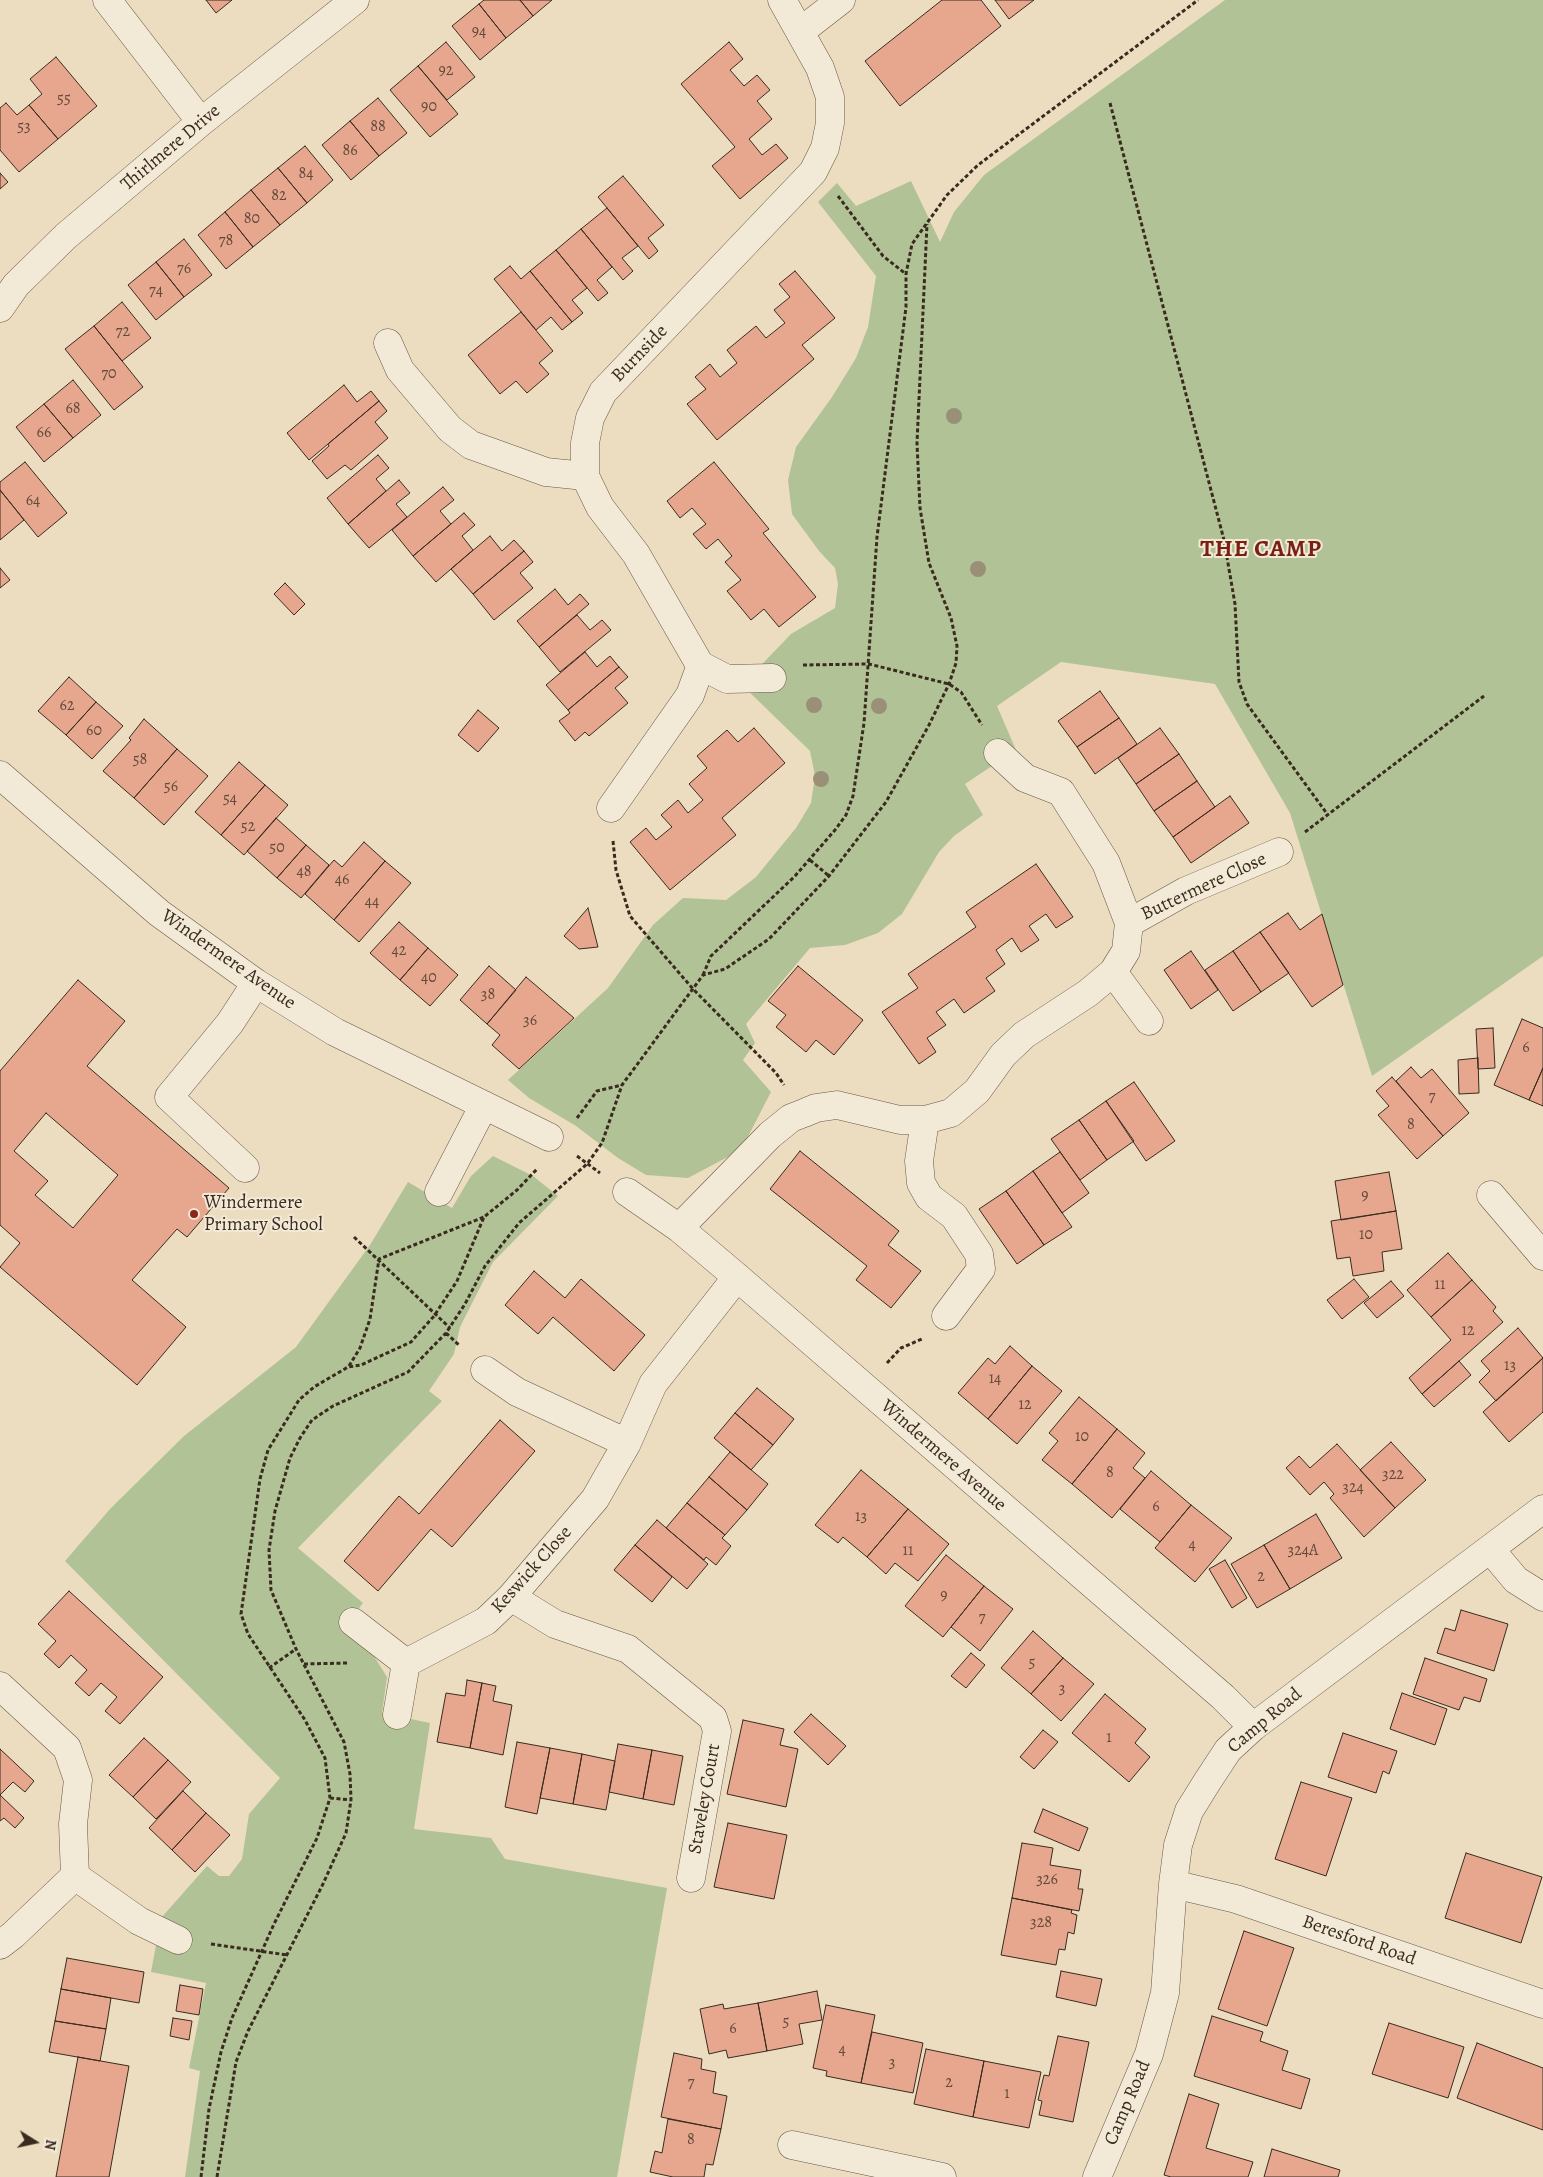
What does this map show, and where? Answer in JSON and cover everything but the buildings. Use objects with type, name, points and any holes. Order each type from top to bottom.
[{"type":"street","points":[[107,0],[201,122]]},
{"type":"street","name":"Thirlmere Drive","points":[[0,308],[16,286],[66,236],[201,122],[355,0]]},
{"type":"street","name":"Burnside","points":[[701,666],[636,554],[600,507],[585,476],[585,443],[590,418],[604,392],[813,172],[825,148],[830,123],[830,97],[820,68],[782,0]]},
{"type":"street","points":[[801,31],[841,0]]},
{"type":"street","points":[[388,343],[400,370],[450,429],[471,445],[546,472],[585,476]]},
{"type":"street","points":[[611,808],[690,695],[701,666],[726,679],[772,678]]},
{"type":"street","name":"Buttermere Close","points":[[679,1228],[770,1136],[791,1118],[816,1108],[837,1105],[900,1120],[925,1120],[951,1113],[977,1091],[1003,1055],[1024,1035],[1088,993],[1114,972],[1126,951],[1129,923],[1106,863],[1061,792],[1025,778],[998,753]]},
{"type":"street","name":"Windermere Avenue","points":[[0,775],[159,913],[256,983],[335,1032],[549,1137]]},
{"type":"street","name":"Buttermere Close","points":[[1129,923],[1186,891],[1279,852]]},
{"type":"street","points":[[1114,972],[1149,1021]]},
{"type":"street","points":[[245,1168],[169,1097],[230,1023],[256,983]]},
{"type":"street","points":[[439,1192],[484,1104]]},
{"type":"street","points":[[925,1120],[919,1161],[921,1183],[929,1197],[954,1216],[979,1254],[981,1269],[946,1316]]},
{"type":"street","name":"Windermere Avenue","points":[[627,1192],[679,1228],[737,1277],[1223,1698],[1253,1727]]},
{"type":"street","points":[[1492,1195],[1543,1256]]},
{"type":"street","name":"Keswick Close","points":[[406,1663],[486,1620],[512,1597],[595,1499],[627,1443],[653,1384],[737,1277]]},
{"type":"street","points":[[486,1370],[518,1392],[627,1443]]},
{"type":"street","name":"Camp Road","points":[[1097,2177],[1149,2054],[1165,1993],[1173,1884],[1178,1845],[1189,1812],[1228,1750],[1253,1727],[1543,1509]]},
{"type":"street","points":[[1490,1549],[1516,1580],[1543,1597]]},
{"type":"street","name":"Staveley Court","points":[[512,1597],[555,1624],[628,1649],[713,1718],[717,1731],[691,1878]]},
{"type":"street","points":[[353,1622],[406,1663],[397,1715]]},
{"type":"street","points":[[0,1686],[67,1748],[78,1780],[73,1824],[75,1876],[13,1936],[0,1945]]},
{"type":"street","points":[[75,1876],[139,1921],[178,1940]]},
{"type":"street","name":"Beresford Road","points":[[1173,1884],[1236,1899],[1543,2004]]},
{"type":"street","points":[[792,2145],[942,2177]]},
{"type":"path","points":[[217,2177],[236,2062],[248,2031],[346,1833],[351,1800],[350,1774],[344,1742],[296,1649],[271,1590],[269,1550],[275,1511],[290,1458],[312,1420],[333,1406],[408,1372],[450,1328],[485,1266],[519,1223],[587,1164],[602,1143],[622,1085],[703,975],[711,956],[810,860],[846,816],[853,796],[864,723],[877,537],[906,306],[906,274],[912,244],[947,195],[978,165],[1198,0]]},
{"type":"path","points":[[1110,103],[1224,540],[1235,604],[1239,682],[1247,704],[1328,815]]},
{"type":"path","points":[[813,172],[832,188],[883,256],[906,274]]},
{"type":"path","points":[[703,975],[725,969],[769,939],[828,876],[886,802],[929,725],[949,684],[956,663],[957,646],[951,618],[929,563],[920,508],[917,443],[927,224]]},
{"type":"path","points":[[772,678],[806,664],[868,664],[949,684],[961,692],[998,753]]},
{"type":"path","points":[[1279,852],[1484,696]]},
{"type":"path","points":[[611,808],[616,870],[630,916],[693,989],[776,1073],[804,1113]]},
{"type":"path","points":[[810,860],[828,876]]},
{"type":"path","points":[[549,1137],[627,1192]]},
{"type":"path","points":[[379,1259],[484,1217]]},
{"type":"path","points":[[354,1237],[379,1259],[434,1316],[450,1328]]},
{"type":"path","points":[[348,1367],[360,1348],[370,1319],[379,1259]]},
{"type":"path","points":[[866,1389],[901,1348],[920,1341],[946,1316]]},
{"type":"path","points":[[269,1668],[296,1649]]},
{"type":"path","points":[[330,1798],[351,1800]]},
{"type":"path","points":[[178,1940],[287,1955]]},
{"type":"green space","points":[[1225,0],[1543,0],[1543,956],[1372,1076],[1290,813],[1215,684],[1061,662],[997,706],[1016,750],[965,784],[983,815],[954,836],[939,852],[902,914],[878,933],[845,945],[810,948],[746,1024],[755,1043],[743,1060],[771,1092],[741,1150],[688,1178],[646,1175],[618,1158],[576,1126],[529,1098],[508,1080],[608,988],[653,925],[683,898],[726,900],[756,877],[796,828],[811,803],[815,776],[810,751],[742,685],[791,634],[835,608],[838,584],[835,568],[819,551],[792,514],[788,480],[796,447],[832,397],[856,358],[868,327],[876,276],[818,202],[837,183],[856,206],[911,181],[940,242],[954,212],[984,175]]},
{"type":"green space","points":[[493,1156],[533,1176],[558,1196],[493,1262],[460,1327],[454,1354],[429,1391],[442,1401],[298,1548],[363,1603],[343,1629],[374,1656],[387,1677],[382,1713],[430,1723],[414,1829],[491,1838],[505,1859],[667,1888],[617,2177],[185,2177],[200,2071],[189,2068],[206,1983],[151,1972],[161,1918],[207,1866],[219,1876],[229,1876],[242,1859],[249,1814],[280,1778],[65,1561],[110,1509],[184,1436],[296,1347],[370,1245],[408,1182],[452,1208],[471,1176]]},
{"type":"place","name":"Windermere Primary School","points":[[194,1214]]},
{"type":"district","name":"THE CAMP","points":[[1261,550]]}]
